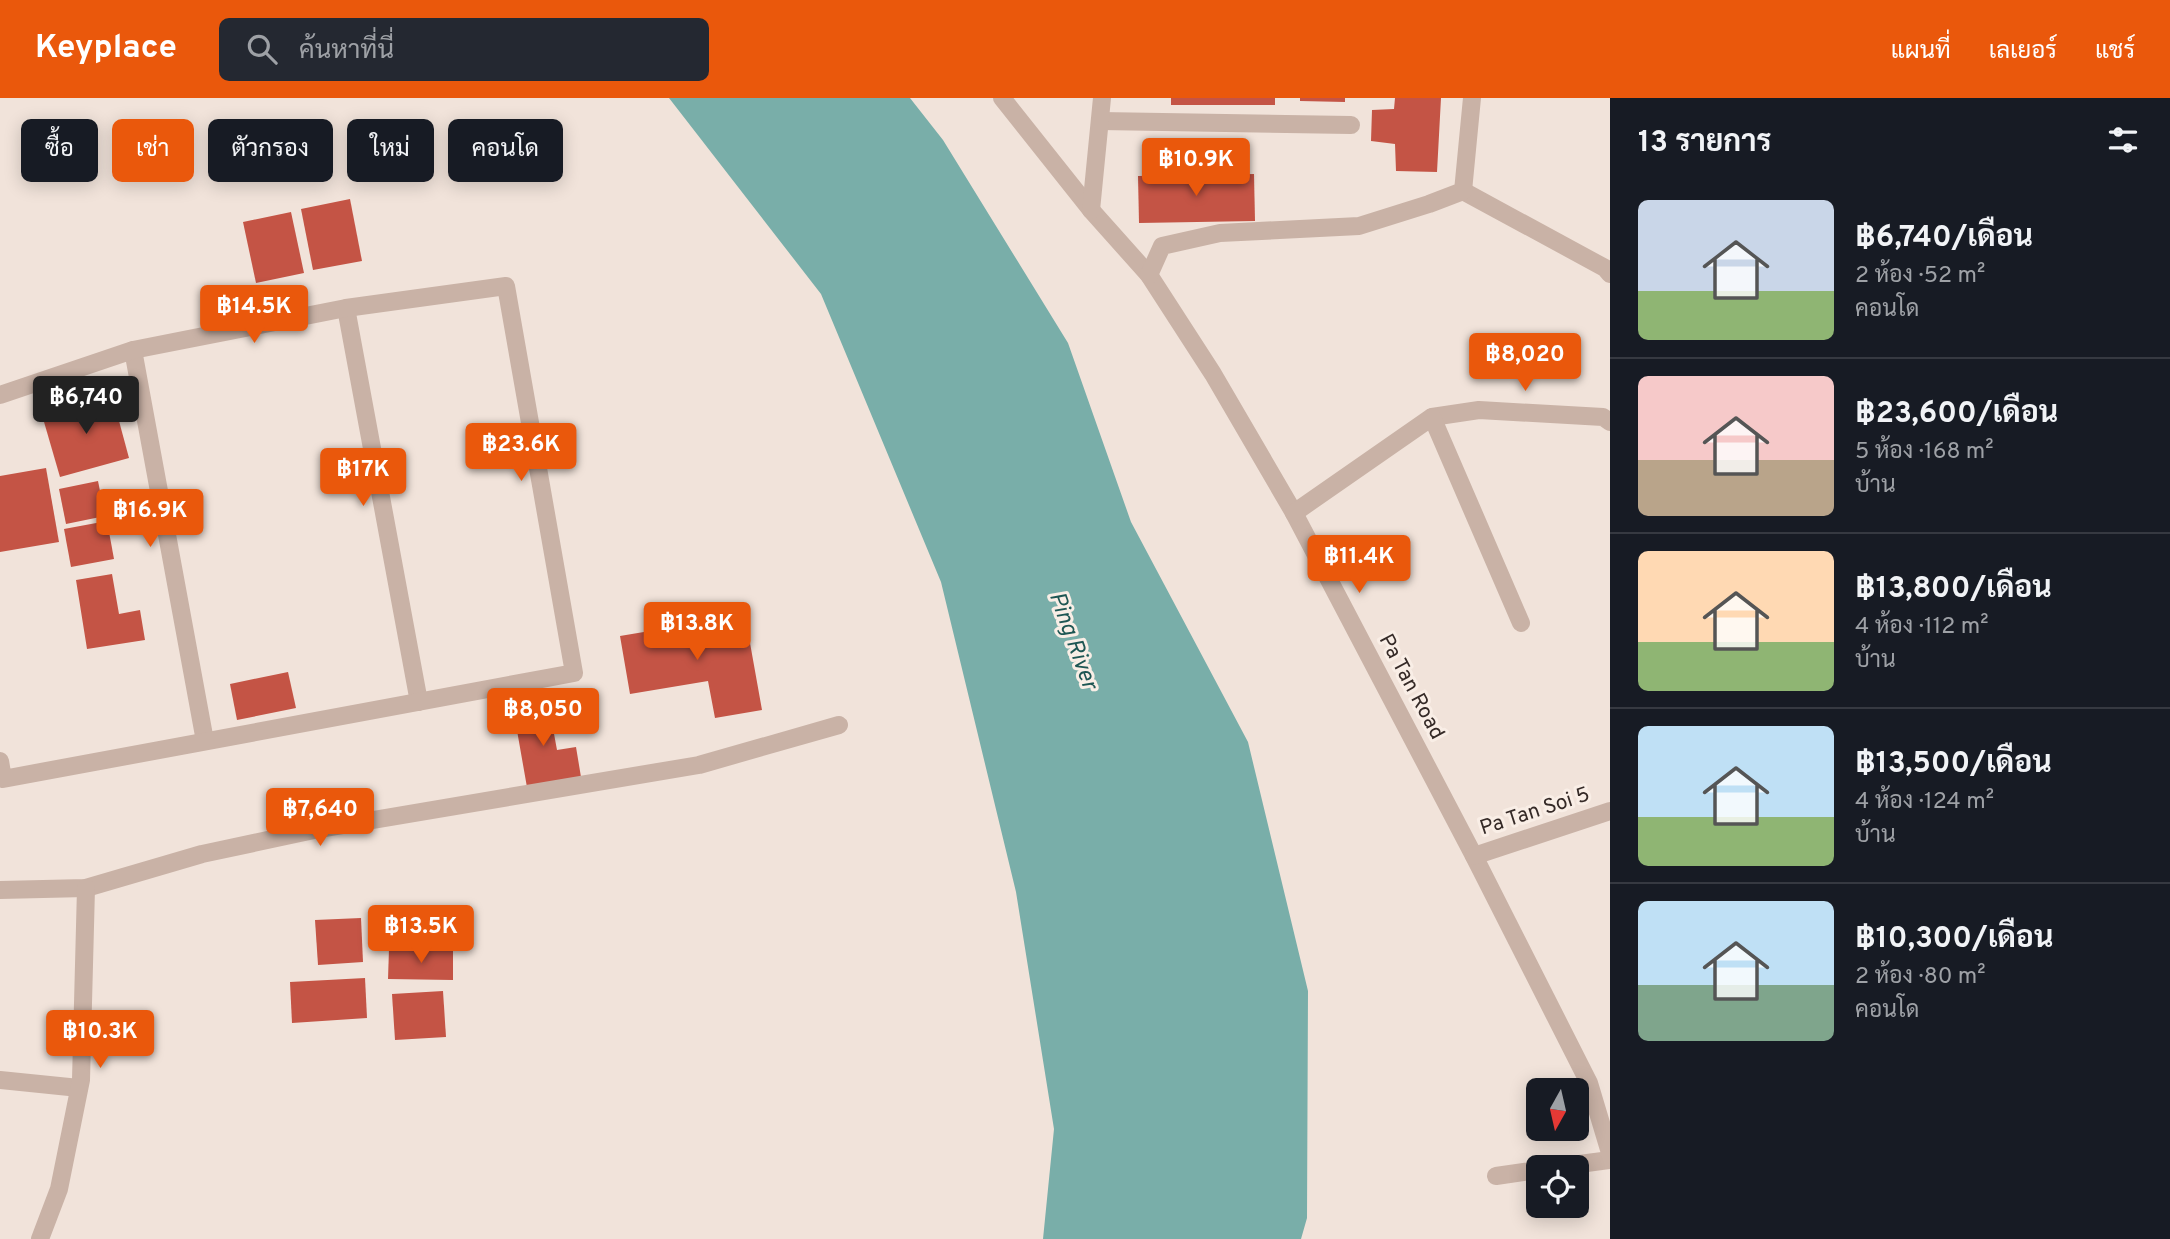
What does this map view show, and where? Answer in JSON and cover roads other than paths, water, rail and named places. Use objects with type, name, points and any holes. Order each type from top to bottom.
[{"type":"street","name":"Pa Tan Road","points":[[1002,98],[1091,209],[1149,275],[1213,374],[1294,513],[1474,856],[1589,1083],[1610,1153]]},
{"type":"street","points":[[1091,209],[1102,98]]},
{"type":"street","points":[[1463,191],[1472,98]]},
{"type":"street","points":[[1100,121],[1351,125]]},
{"type":"street","points":[[1149,275],[1162,246],[1220,233],[1359,226],[1463,191],[1605,268],[1610,274]]},
{"type":"street","points":[[0,395],[133,349],[346,308],[506,286],[573,673],[3,779],[0,761]]},
{"type":"street","points":[[346,308],[419,702]]},
{"type":"street","points":[[133,349],[205,741]]},
{"type":"street","points":[[1294,513],[1432,417],[1479,410],[1603,417],[1610,422]]},
{"type":"street","points":[[1432,417],[1521,623]]},
{"type":"street","points":[[0,890],[86,888],[202,854],[314,830],[699,765],[839,725]]},
{"type":"street","name":"Pa Tan Soi 5","points":[[1474,856],[1610,811]]},
{"type":"street","points":[[40,1239],[59,1189],[79,1088],[86,888]]},
{"type":"street","points":[[0,1080],[79,1088]]},
{"type":"street","points":[[1589,1163],[1610,1160]]},
{"type":"street","points":[[1496,1176],[1526,1172]]},
{"type":"water","name":"Ping River","points":[[669,98],[910,98],[943,140],[1068,343],[1131,522],[1248,742],[1308,991],[1307,1218],[1301,1239],[1043,1239],[1054,1129],[1016,892],[941,582],[821,294]]}]
